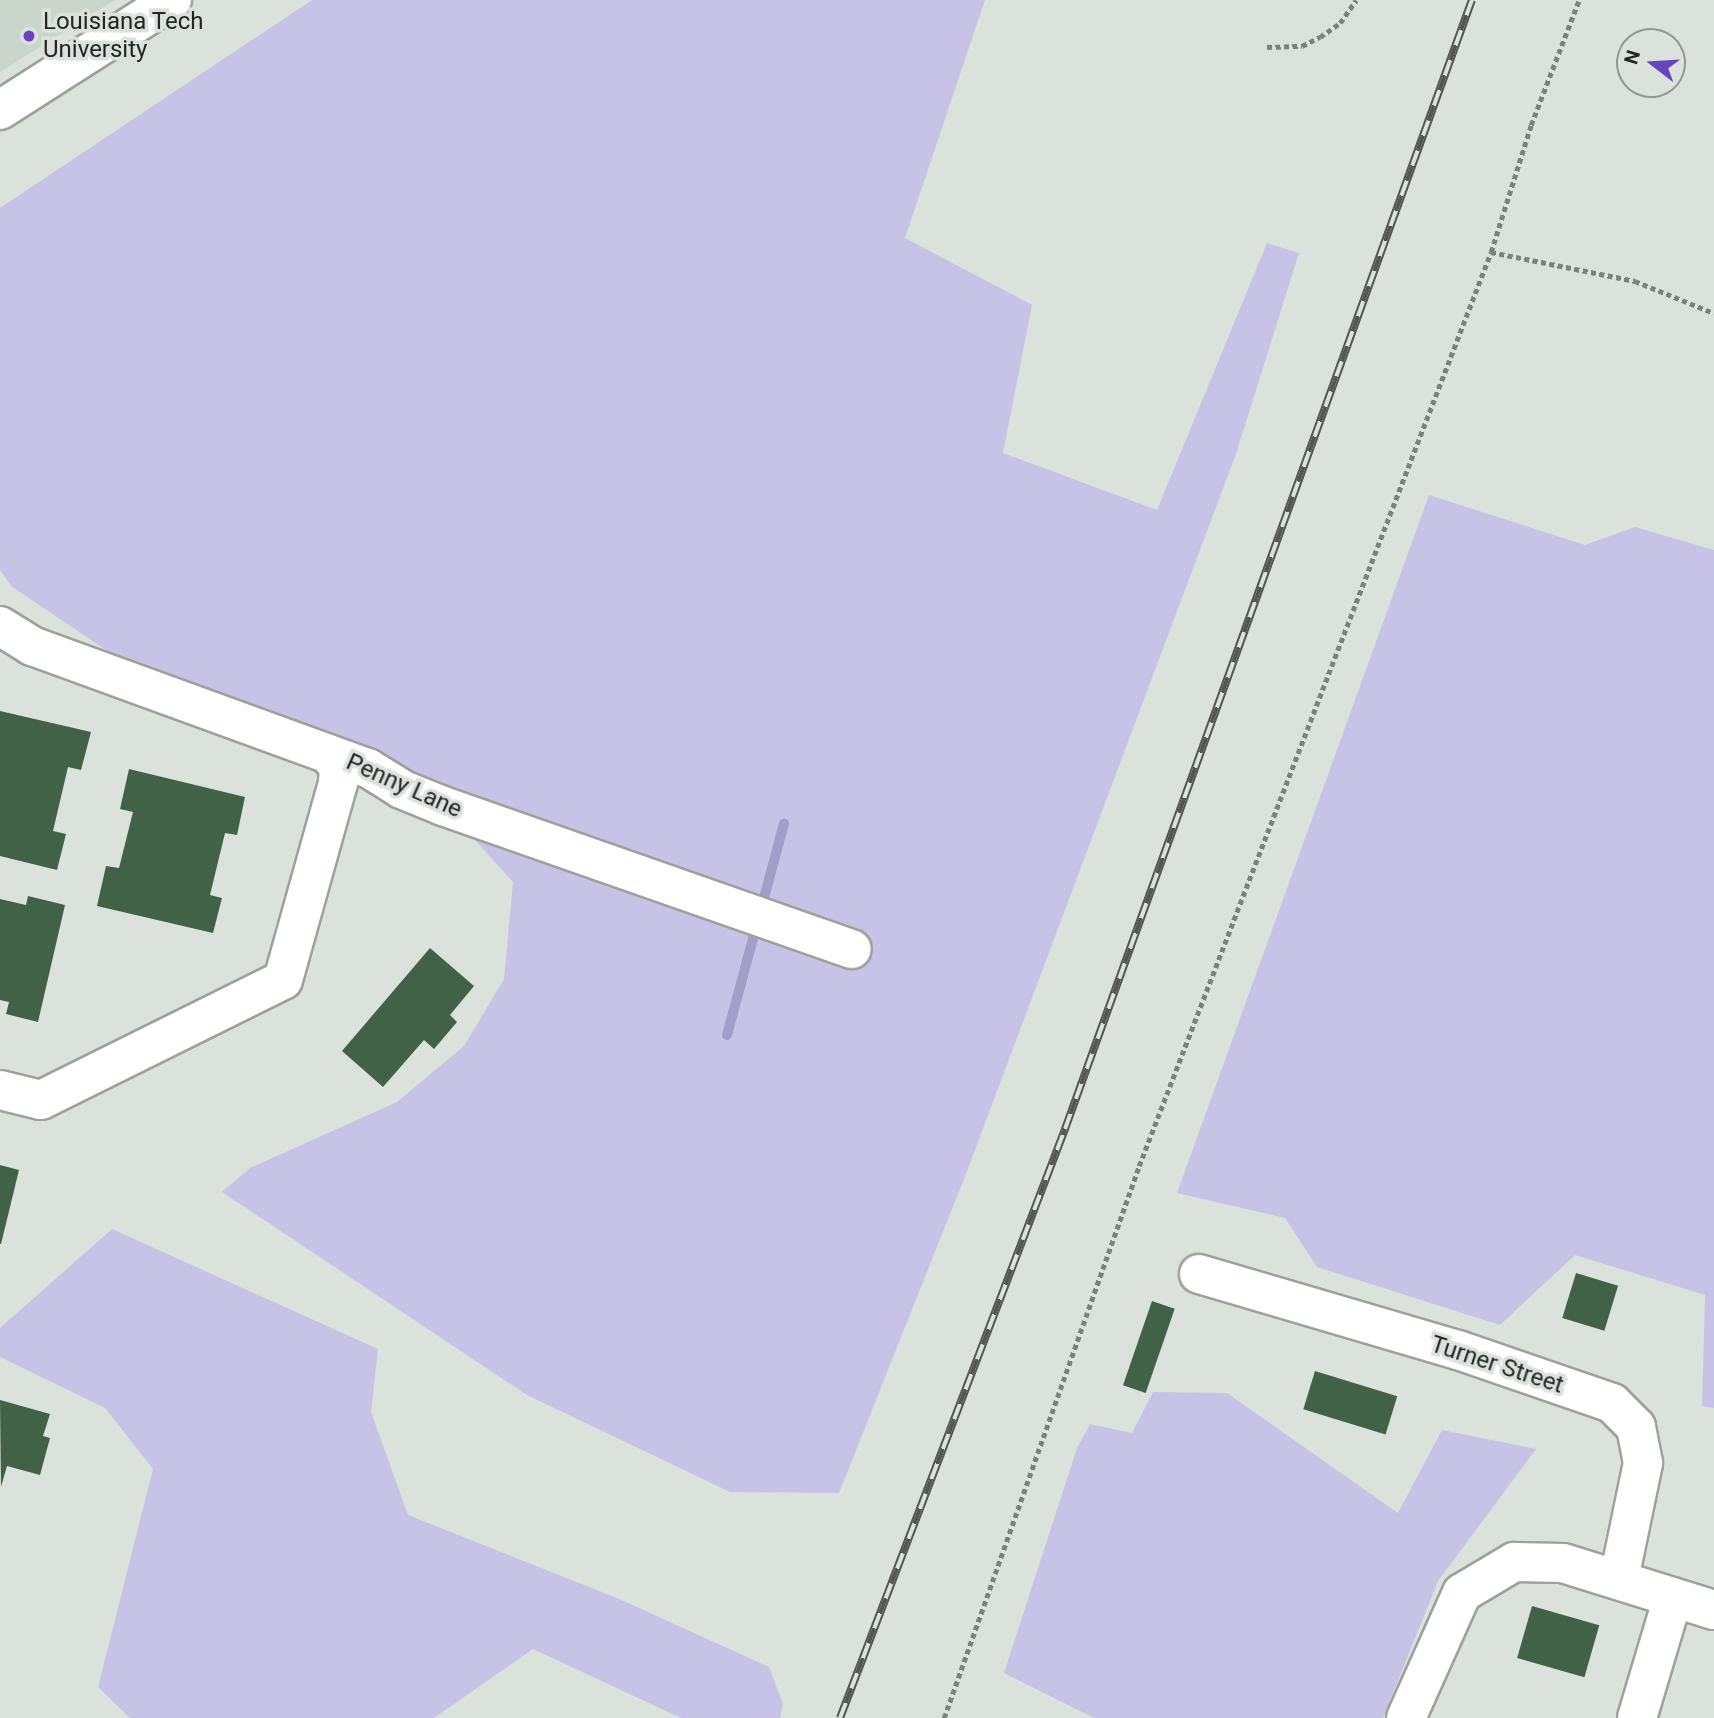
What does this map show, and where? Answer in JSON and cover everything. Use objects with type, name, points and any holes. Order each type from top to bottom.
[{"type":"street","points":[[0,110],[172,0]]},
{"type":"street","name":"Penny Lane","points":[[0,626],[32,646],[368,768],[401,789],[443,806],[852,949]]},
{"type":"street","points":[[0,1090],[41,1100],[282,980],[338,783],[339,768],[329,754]]},
{"type":"street","name":"Turner Street","points":[[1199,1274],[1458,1350],[1612,1403],[1636,1427],[1643,1463],[1619,1579]]},
{"type":"street","points":[[1406,1718],[1462,1593],[1514,1562],[1563,1563],[1714,1610]]},
{"type":"street","points":[[1637,1718],[1673,1597]]},
{"type":"path","points":[[1266,47],[1291,48],[1320,37],[1340,23],[1356,0]]},
{"type":"path","points":[[944,1718],[1139,1166],[1491,252],[1531,125],[1579,0]]},
{"type":"path","points":[[1491,252],[1635,281],[1714,313]]},
{"type":"shaded area","name":"Louisiana Tech University","points":[[0,0],[115,0],[0,72]]},
{"type":"shaded area","points":[[312,0],[985,0],[905,238],[1032,305],[1003,453],[1157,510],[1267,243],[1299,253],[1236,454],[966,1174],[839,1493],[730,1492],[527,1395],[222,1192],[250,1168],[397,1102],[464,1046],[504,979],[513,882],[448,810],[146,677],[11,586],[0,570],[0,208]]},
{"type":"shaded area","points":[[1429,495],[1585,545],[1635,527],[1714,550],[1714,1408],[1702,1406],[1705,1295],[1575,1255],[1500,1325],[1317,1267],[1285,1218],[1177,1193]]},
{"type":"shaded area","points":[[112,1229],[378,1349],[371,1412],[408,1515],[617,1598],[769,1667],[783,1704],[780,1718],[681,1718],[533,1649],[434,1718],[130,1718],[98,1687],[153,1469],[105,1408],[0,1357],[0,1328]]},
{"type":"shaded area","points":[[1153,1392],[1227,1393],[1398,1513],[1442,1430],[1536,1449],[1438,1581],[1383,1718],[1094,1718],[1004,1673],[1077,1448],[1090,1424],[1132,1433]]},
{"type":"building","points":[[0,711],[91,732],[81,770],[68,767],[53,831],[66,834],[57,870],[0,856]]},
{"type":"building","points":[[129,769],[245,797],[237,835],[225,833],[210,895],[222,898],[213,933],[97,906],[106,866],[119,868],[133,812],[120,809]]},
{"type":"building","points":[[28,896],[65,905],[38,1022],[6,1014],[9,1002],[0,1000],[0,899],[26,905]]},
{"type":"building","points":[[430,948],[474,986],[450,1015],[457,1022],[434,1049],[424,1040],[383,1087],[342,1051]]},
{"type":"building","points":[[0,1165],[19,1170],[1,1244],[0,1244]]},
{"type":"building","points":[[1576,1273],[1618,1286],[1604,1331],[1562,1318]]},
{"type":"building","points":[[1152,1301],[1175,1309],[1146,1393],[1123,1385]]},
{"type":"building","points":[[1315,1371],[1397,1396],[1386,1434],[1303,1409]]},
{"type":"building","points":[[0,1400],[50,1414],[43,1436],[50,1438],[40,1475],[7,1466],[1,1487]]},
{"type":"building","points":[[1532,1606],[1599,1625],[1584,1677],[1517,1658]]},
{"type":"waterway","points":[[727,1035],[784,824]]},
{"type":"railway","points":[[840,1718],[1065,1129],[1472,0]]},
{"type":"place","name":"Louisiana Tech University","points":[[29,36]]}]
